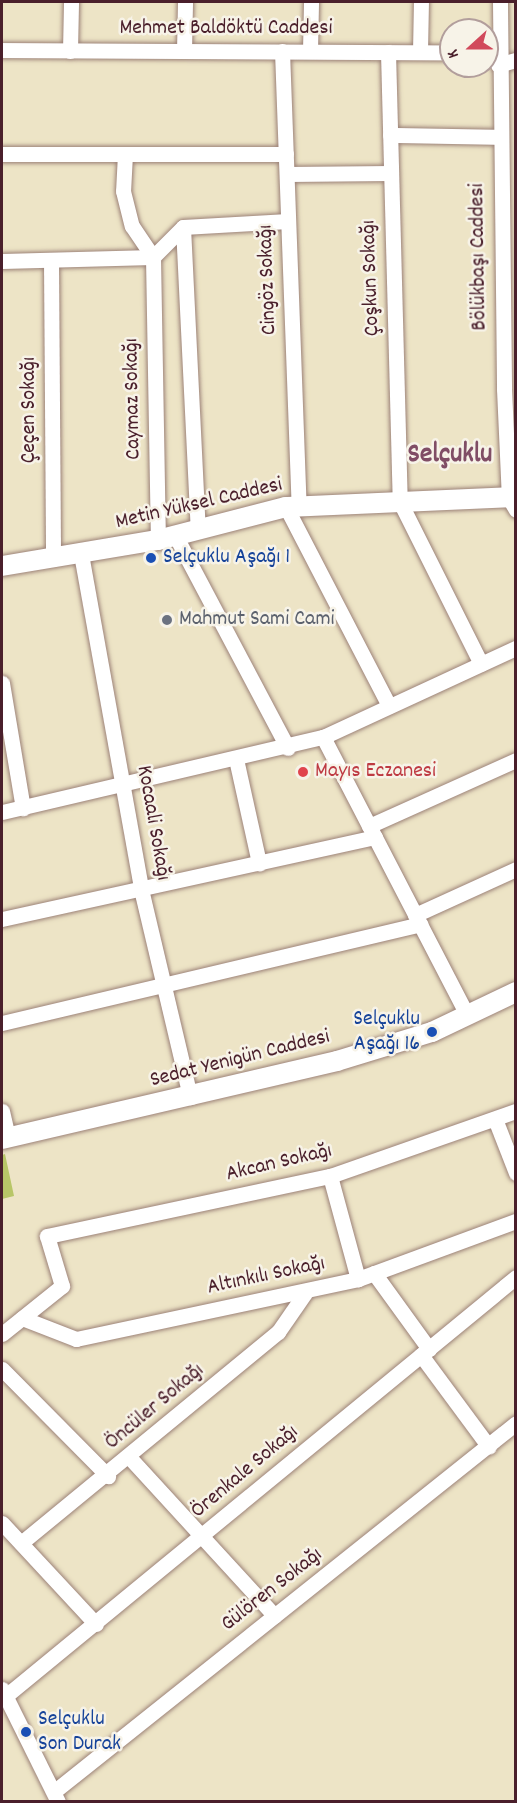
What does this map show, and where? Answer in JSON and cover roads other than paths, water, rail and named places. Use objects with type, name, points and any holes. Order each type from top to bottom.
[{"type":"street","points":[[70,51],[71,2]]},
{"type":"street","points":[[184,51],[185,2]]},
{"type":"street","points":[[310,51],[311,2]]},
{"type":"street","points":[[420,52],[421,2]]},
{"type":"street","name":"Bölükbaşı Caddesi","points":[[499,18],[500,2]]},
{"type":"street","name":"Mehmet Baldöktü Caddesi","points":[[2,50],[439,52]]},
{"type":"street","name":"Cingöz Sokağı","points":[[282,51],[288,221],[292,507]]},
{"type":"street","name":"Çoşkun Sokağı","points":[[388,52],[400,502]]},
{"type":"street","points":[[499,58],[516,60]]},
{"type":"street","name":"Bölükbaşı Caddesi","points":[[496,78],[509,286],[513,502]]},
{"type":"street","points":[[390,135],[500,136]]},
{"type":"street","points":[[2,154],[286,154]]},
{"type":"street","points":[[125,154],[123,191],[132,226],[153,257]]},
{"type":"street","points":[[286,174],[391,173]]},
{"type":"street","points":[[2,261],[153,257],[183,227],[288,221]]},
{"type":"street","points":[[183,227],[198,530]]},
{"type":"street","name":"Caymaz Sokağı","points":[[153,257],[167,537]]},
{"type":"street","name":"Çeçen Sokağı","points":[[51,261],[53,559]]},
{"type":"street","points":[[400,502],[482,664]]},
{"type":"street","name":"Metin Yüksel Caddesi","points":[[2,566],[53,559],[167,537],[292,507],[400,502],[513,502]]},
{"type":"street","points":[[292,507],[389,706]]},
{"type":"street","points":[[167,537],[288,748]]},
{"type":"street","name":"Kocaali Sokağı","points":[[81,554],[141,889],[190,1097]]},
{"type":"street","points":[[2,812],[288,748],[323,737],[516,648]]},
{"type":"street","points":[[2,683],[23,808]]},
{"type":"street","points":[[323,737],[467,1015]]},
{"type":"street","points":[[236,759],[260,863]]},
{"type":"street","points":[[2,919],[260,863],[372,832],[516,760]]},
{"type":"street","points":[[2,1023],[164,988],[418,920],[516,869]]},
{"type":"street","name":"Sedat Yenigün Caddesi","points":[[5,1138],[190,1097],[337,1061],[467,1015],[516,992]]},
{"type":"street","points":[[2,1111],[5,1138]]},
{"type":"street","name":"Akcan Sokağı","points":[[22,1318],[62,1286],[47,1236],[330,1176],[516,1112]]},
{"type":"street","points":[[495,1119],[516,1173]]},
{"type":"street","points":[[330,1176],[357,1279]]},
{"type":"street","name":"Altınkılı Sokağı","points":[[22,1318],[76,1339],[305,1293],[357,1279],[516,1221]]},
{"type":"street","points":[[374,1273],[489,1447]]},
{"type":"street","name":"Örenkale Sokağı","points":[[4,1695],[96,1624],[516,1277]]},
{"type":"street","name":"Öncüler Sokağı","points":[[21,1544],[130,1458],[278,1332],[305,1293]]},
{"type":"street","points":[[2,1334],[22,1318]]},
{"type":"street","points":[[2,1369],[108,1476]]},
{"type":"street","name":"Gülören Sokağı","points":[[57,1796],[275,1616],[516,1424]]},
{"type":"street","points":[[130,1458],[205,1534],[275,1616]]},
{"type":"street","points":[[2,1523],[96,1624]]},
{"type":"street","points":[[4,1695],[26,1732],[57,1796]]},
{"type":"place","name":"Selçuklu Aşağı 1","points":[[151,558]]},
{"type":"place","name":"Mahmut Sami Cami","points":[[167,620]]},
{"type":"place","name":"Mayıs Eczanesi","points":[[303,772]]},
{"type":"place","name":"Selçuklu Aşağı 16","points":[[432,1032]]},
{"type":"place","name":"Selçuklu Son Durak","points":[[26,1732]]},
{"type":"district","name":"Selçuklu","points":[[450,456]]}]
